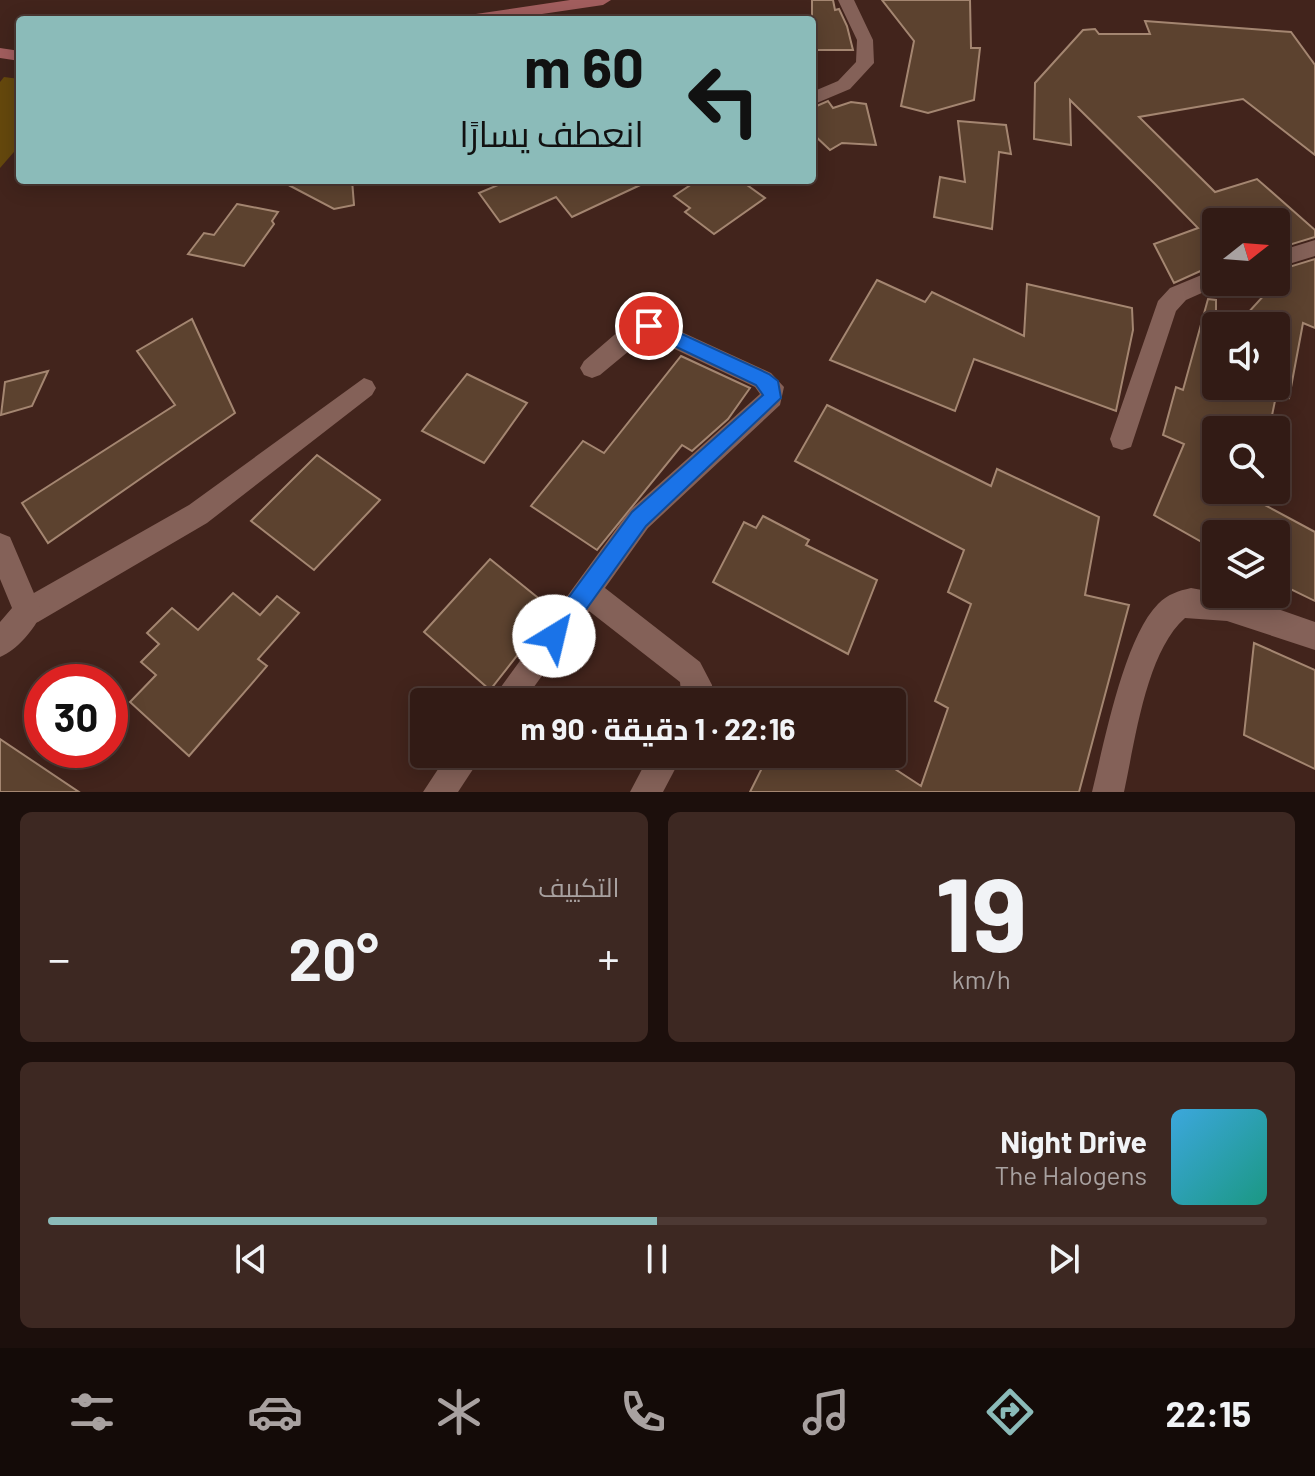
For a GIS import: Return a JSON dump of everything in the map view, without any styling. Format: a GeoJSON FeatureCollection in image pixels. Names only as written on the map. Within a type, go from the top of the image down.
{"type":"FeatureCollection","features":[{"type":"Feature","properties":{"kind":"main road"},"geometry":{"type":"LineString","coordinates":[[496,16],[603,0]]}},
{"type":"Feature","properties":{"kind":"street"},"geometry":{"type":"LineString","coordinates":[[816,97],[844,85],[865,63],[865,40],[846,0]]}},
{"type":"Feature","properties":{"kind":"street"},"geometry":{"type":"LineString","coordinates":[[1290,256],[1315,248]]}},
{"type":"Feature","properties":{"kind":"street"},"geometry":{"type":"LineString","coordinates":[[1122,439],[1166,307],[1178,294],[1202,283]]}},
{"type":"Feature","properties":{"kind":"street"},"geometry":{"type":"LineString","coordinates":[[515,688],[639,519],[772,398],[772,387],[763,380],[649,326],[636,329],[592,368]]}},
{"type":"Feature","properties":{"kind":"street"},"geometry":{"type":"LineString","coordinates":[[0,643],[28,612],[198,514],[364,388]]}},
{"type":"Feature","properties":{"kind":"street"},"geometry":{"type":"LineString","coordinates":[[0,546],[28,612]]}},
{"type":"Feature","properties":{"kind":"street"},"geometry":{"type":"LineString","coordinates":[[586,591],[690,672],[697,688]]}},
{"type":"Feature","properties":{"kind":"street"},"geometry":{"type":"LineString","coordinates":[[1108,792],[1147,647],[1161,619],[1179,604],[1210,603],[1315,636]]}},
{"type":"Feature","properties":{"kind":"street"},"geometry":{"type":"LineString","coordinates":[[439,792],[457,768]]}},
{"type":"Feature","properties":{"kind":"street"},"geometry":{"type":"LineString","coordinates":[[646,792],[659,768]]}},
{"type":"Feature","properties":{"kind":"shaded area"},"geometry":{"type":"Polygon","coordinates":[[[4,77],[16,78],[16,150],[0,168],[0,82],[4,77]]]}},
{"type":"Feature","properties":{"kind":"building"},"geometry":{"type":"Polygon","coordinates":[[[812,0],[833,0],[835,10],[839,9],[847,26],[853,50],[816,50],[816,16],[812,16],[812,0]]]}},
{"type":"Feature","properties":{"kind":"building"},"geometry":{"type":"Polygon","coordinates":[[[882,0],[970,0],[971,48],[980,48],[974,100],[928,113],[901,106],[914,41],[882,0]]]}},
{"type":"Feature","properties":{"kind":"building"},"geometry":{"type":"Polygon","coordinates":[[[1145,21],[1291,32],[1315,65],[1315,155],[1243,99],[1139,117],[1215,192],[1257,179],[1290,208],[1202,208],[1202,270],[1174,283],[1154,244],[1198,228],[1070,100],[1071,145],[1034,139],[1035,83],[1083,30],[1095,29],[1099,34],[1150,34],[1145,21]]]}},
{"type":"Feature","properties":{"kind":"building"},"geometry":{"type":"Polygon","coordinates":[[[828,101],[833,108],[851,102],[866,104],[876,145],[842,143],[830,150],[816,137],[816,106],[828,101]]]}},
{"type":"Feature","properties":{"kind":"building"},"geometry":{"type":"Polygon","coordinates":[[[958,121],[1006,125],[1011,154],[999,152],[992,229],[934,217],[940,177],[965,182],[958,121]]]}},
{"type":"Feature","properties":{"kind":"building"},"geometry":{"type":"Polygon","coordinates":[[[287,184],[352,184],[354,205],[334,209],[287,184]]]}},
{"type":"Feature","properties":{"kind":"building"},"geometry":{"type":"Polygon","coordinates":[[[500,184],[642,184],[572,217],[556,197],[500,222],[479,193],[500,184]]]}},
{"type":"Feature","properties":{"kind":"building"},"geometry":{"type":"Polygon","coordinates":[[[692,184],[746,184],[765,198],[714,234],[685,212],[690,208],[674,196],[692,184]]]}},
{"type":"Feature","properties":{"kind":"building"},"geometry":{"type":"Polygon","coordinates":[[[237,204],[278,212],[272,221],[274,224],[244,266],[188,254],[204,233],[214,235],[237,204]]]}},
{"type":"Feature","properties":{"kind":"building"},"geometry":{"type":"Polygon","coordinates":[[[1290,208],[1315,230],[1315,237],[1290,245],[1290,208]]]}},
{"type":"Feature","properties":{"kind":"building"},"geometry":{"type":"Polygon","coordinates":[[[1315,259],[1315,328],[1303,323],[1290,393],[1290,312],[1249,312],[1263,296],[1290,296],[1290,267],[1315,259]]]}},
{"type":"Feature","properties":{"kind":"building"},"geometry":{"type":"Polygon","coordinates":[[[877,280],[925,302],[932,292],[1024,336],[1027,284],[1132,308],[1133,330],[1116,411],[974,359],[955,411],[830,360],[877,280]]]}},
{"type":"Feature","properties":{"kind":"building"},"geometry":{"type":"Polygon","coordinates":[[[1208,299],[1216,300],[1216,312],[1204,312],[1208,299]]]}},
{"type":"Feature","properties":{"kind":"building"},"geometry":{"type":"Polygon","coordinates":[[[192,319],[235,413],[48,543],[22,503],[175,405],[137,351],[192,319]]]}},
{"type":"Feature","properties":{"kind":"building"},"geometry":{"type":"Polygon","coordinates":[[[1202,321],[1202,400],[1275,400],[1272,416],[1202,416],[1202,504],[1263,504],[1315,532],[1315,601],[1290,589],[1290,520],[1202,520],[1202,542],[1154,515],[1184,444],[1163,435],[1176,387],[1183,390],[1202,321]]]}},
{"type":"Feature","properties":{"kind":"building"},"geometry":{"type":"Polygon","coordinates":[[[681,356],[750,388],[728,419],[692,451],[682,445],[597,550],[531,506],[583,441],[604,453],[681,356]]]}},
{"type":"Feature","properties":{"kind":"building"},"geometry":{"type":"Polygon","coordinates":[[[48,371],[32,406],[1,415],[5,382],[48,371]]]}},
{"type":"Feature","properties":{"kind":"building"},"geometry":{"type":"Polygon","coordinates":[[[467,374],[527,403],[484,463],[422,431],[467,374]]]}},
{"type":"Feature","properties":{"kind":"building"},"geometry":{"type":"Polygon","coordinates":[[[827,405],[991,486],[997,469],[1099,517],[1085,595],[1129,605],[1079,792],[750,792],[762,768],[893,768],[921,786],[948,708],[935,701],[971,604],[948,592],[964,550],[795,461],[827,405]]]}},
{"type":"Feature","properties":{"kind":"building"},"geometry":{"type":"Polygon","coordinates":[[[317,455],[380,500],[314,570],[251,521],[317,455]]]}},
{"type":"Feature","properties":{"kind":"building"},"geometry":{"type":"Polygon","coordinates":[[[763,516],[809,540],[806,545],[877,580],[848,654],[713,582],[744,522],[756,528],[763,516]]]}},
{"type":"Feature","properties":{"kind":"building"},"geometry":{"type":"Polygon","coordinates":[[[490,559],[553,610],[492,688],[488,688],[424,632],[490,559]]]}},
{"type":"Feature","properties":{"kind":"building"},"geometry":{"type":"Polygon","coordinates":[[[233,593],[260,615],[277,596],[299,613],[258,659],[267,666],[189,756],[130,702],[156,675],[141,662],[159,644],[147,633],[172,608],[198,630],[233,593]]]}},
{"type":"Feature","properties":{"kind":"building"},"geometry":{"type":"Polygon","coordinates":[[[1254,643],[1315,670],[1315,769],[1244,735],[1254,643]]]}},
{"type":"Feature","properties":{"kind":"building"},"geometry":{"type":"Polygon","coordinates":[[[0,739],[24,755],[24,768],[43,768],[79,792],[0,792],[0,739]]]}},
{"type":"Feature","properties":{"kind":"route"},"geometry":{"type":"LineString","coordinates":[[554,636],[639,519],[772,398],[772,387],[763,380],[649,326]]}}]}
